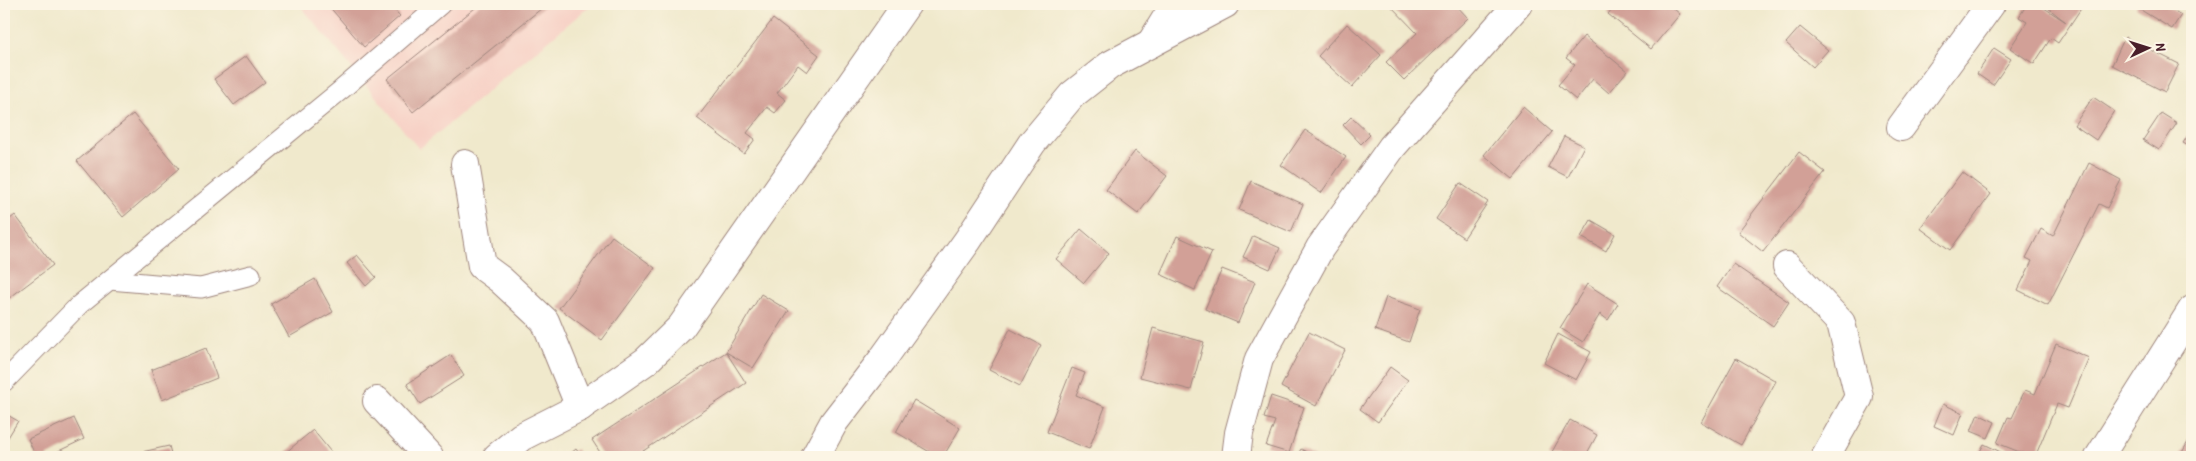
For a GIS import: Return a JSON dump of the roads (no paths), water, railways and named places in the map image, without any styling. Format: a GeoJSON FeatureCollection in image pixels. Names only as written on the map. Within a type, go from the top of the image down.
{"type":"FeatureCollection","features":[{"type":"Feature","properties":{"kind":"street"},"geometry":{"type":"LineString","coordinates":[[497,457],[521,437],[580,407],[646,361],[681,327],[907,4]]}},
{"type":"Feature","properties":{"kind":"street"},"geometry":{"type":"LineString","coordinates":[[1150,44],[1175,4]]}},
{"type":"Feature","properties":{"kind":"street"},"geometry":{"type":"LineString","coordinates":[[815,457],[834,422],[882,360],[968,240],[1032,143],[1072,95],[1110,65],[1225,4]]}},
{"type":"Feature","properties":{"kind":"street"},"geometry":{"type":"LineString","coordinates":[[1236,457],[1239,433],[1259,359],[1320,248],[1392,147],[1518,4]]}},
{"type":"Feature","properties":{"kind":"street"},"geometry":{"type":"LineString","coordinates":[[1901,127],[1991,4]]}},
{"type":"Feature","properties":{"kind":"street"},"geometry":{"type":"LineString","coordinates":[[465,164],[482,266],[501,280],[545,321],[580,407]]}},
{"type":"Feature","properties":{"kind":"street"},"geometry":{"type":"LineString","coordinates":[[1787,266],[1841,323],[1859,397],[1833,454]]}},
{"type":"Feature","properties":{"kind":"street"},"geometry":{"type":"LineString","coordinates":[[2099,457],[2192,310]]}},
{"type":"Feature","properties":{"kind":"street"},"geometry":{"type":"LineString","coordinates":[[377,402],[429,457]]}},
{"type":"Feature","properties":{"kind":"lane"},"geometry":{"type":"LineString","coordinates":[[4,382],[79,305],[341,90],[441,4]]}},
{"type":"Feature","properties":{"kind":"lane"},"geometry":{"type":"LineString","coordinates":[[110,280],[201,288],[251,274]]}}]}
